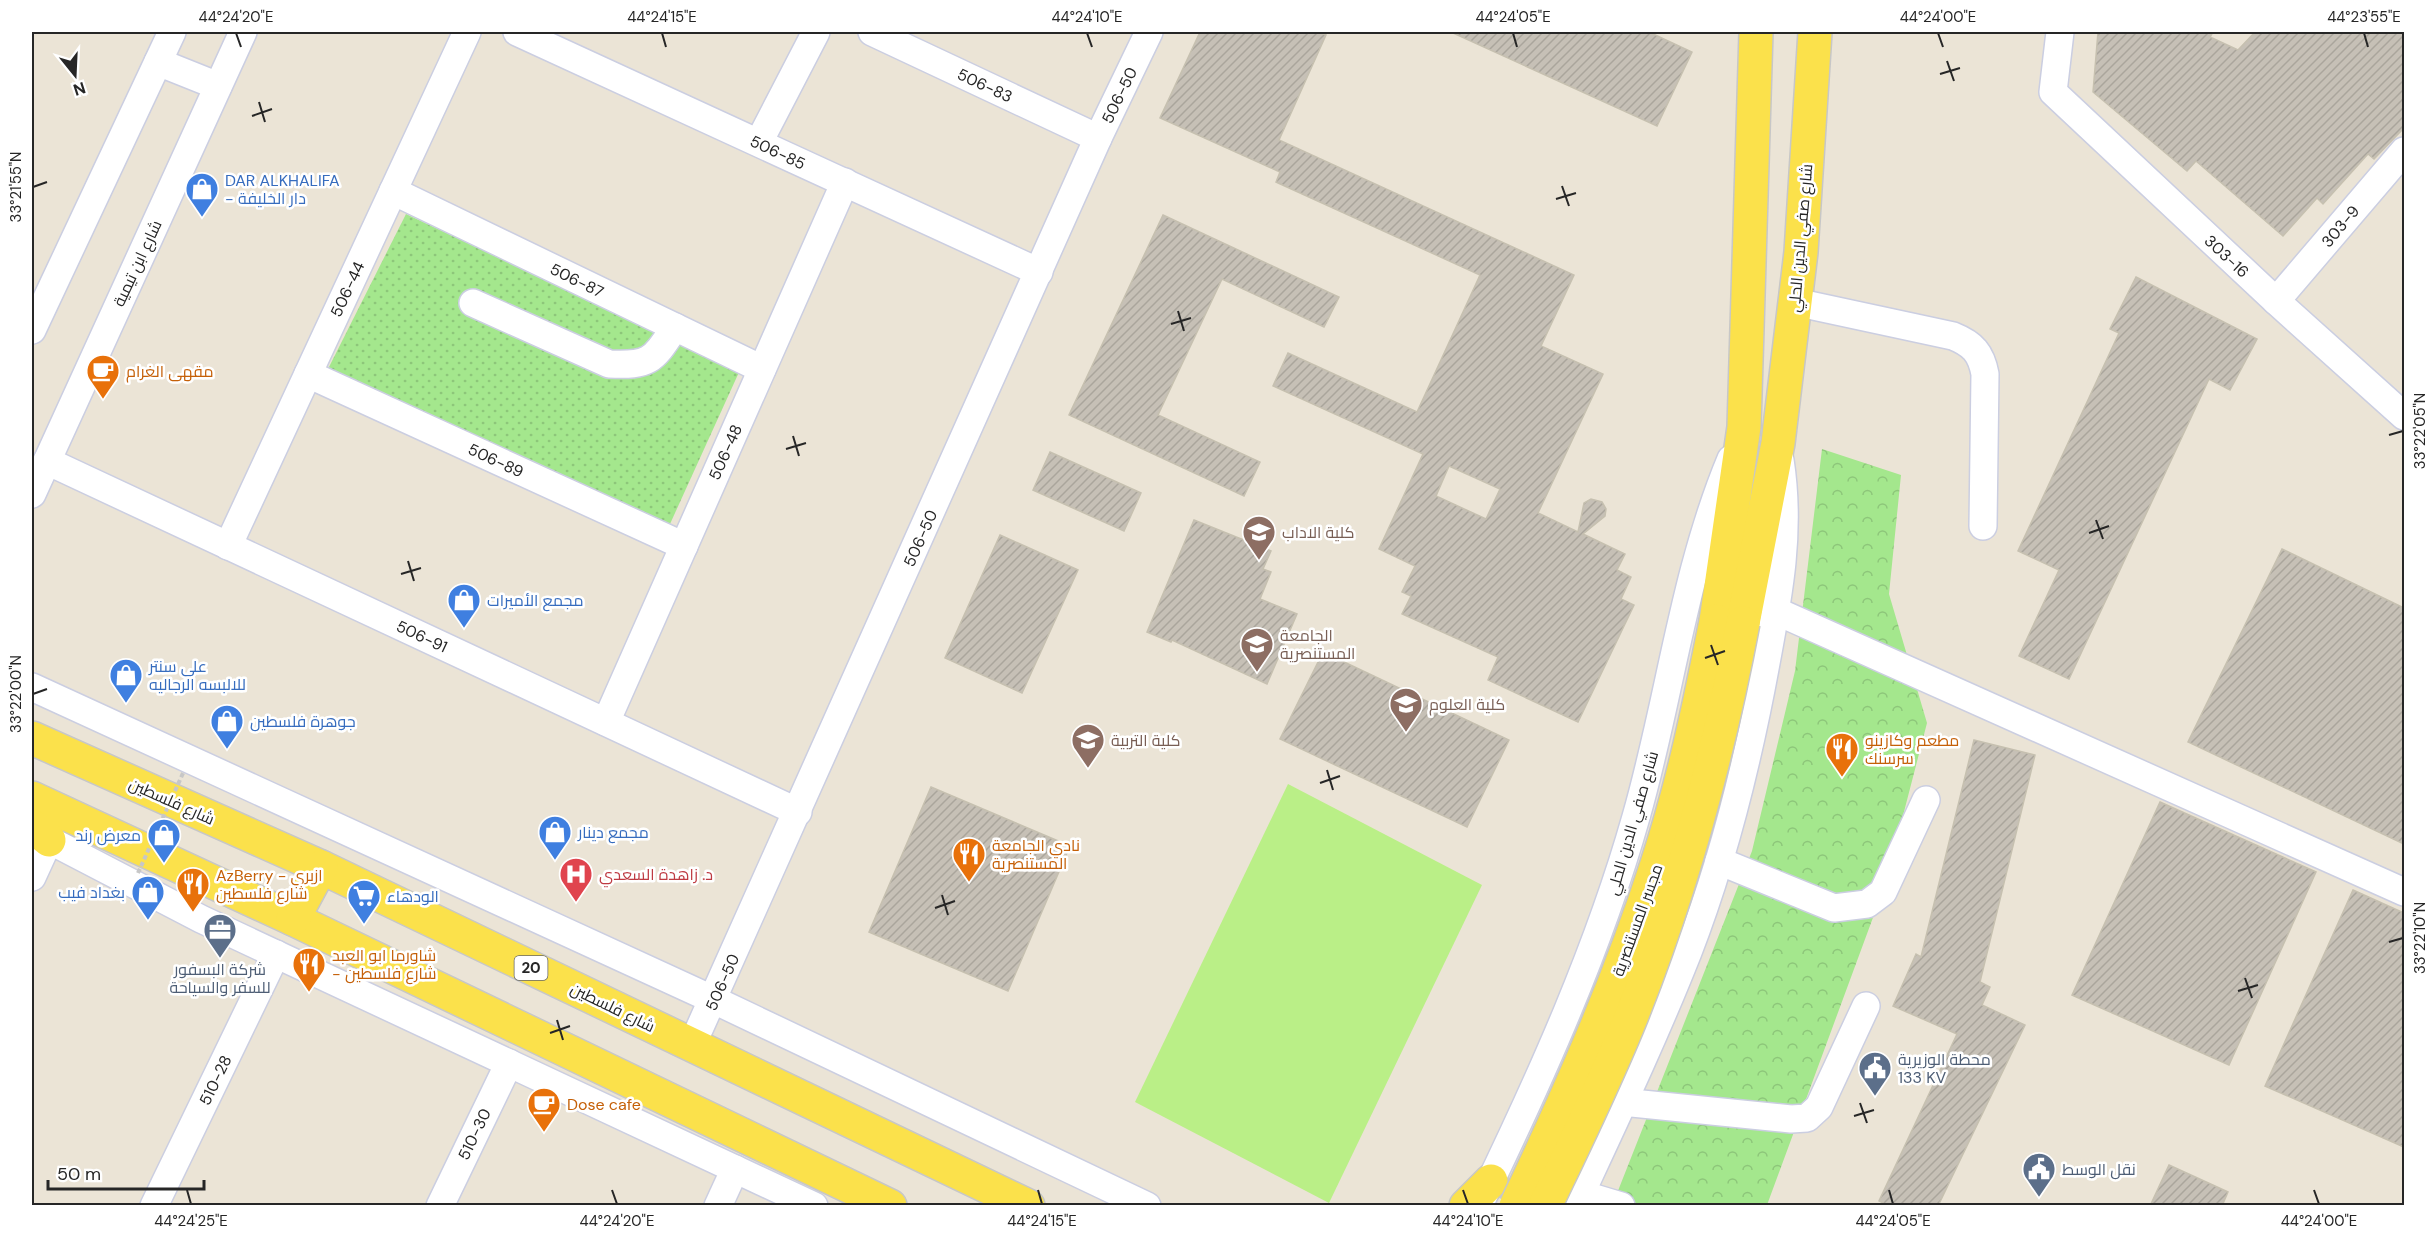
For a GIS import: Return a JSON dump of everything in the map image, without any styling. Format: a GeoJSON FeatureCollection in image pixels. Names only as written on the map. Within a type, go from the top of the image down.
{"type":"FeatureCollection","features":[{"type":"Feature","properties":{"kind":"main road","name":"شارع صفي الدين الحلي"},"geometry":{"type":"LineString","coordinates":[[1729,622],[1744,427],[1756,32]]}},
{"type":"Feature","properties":{"kind":"main road","name":"شارع صفي الدين الحلي"},"geometry":{"type":"LineString","coordinates":[[1729,622],[1778,443],[1801,252],[1815,32]]}},
{"type":"Feature","properties":{"kind":"main road","name":"مجسر المستنصرية"},"geometry":{"type":"LineString","coordinates":[[1516,1206],[1586,1053],[1644,902],[1672,816],[1729,622]]}},
{"type":"Feature","properties":{"kind":"main road","name":"مجسر المستنصرية"},"geometry":{"type":"LineString","coordinates":[[1545,1206],[1631,1018],[1666,921],[1717,744],[1729,622]]}},
{"type":"Feature","properties":{"kind":"main road","name":"شارع فلسطين"},"geometry":{"type":"LineString","coordinates":[[32,738],[321,867],[1028,1206]]}},
{"type":"Feature","properties":{"kind":"main road"},"geometry":{"type":"LineString","coordinates":[[32,798],[293,919],[890,1206]]}},
{"type":"Feature","properties":{"kind":"main road"},"geometry":{"type":"LineString","coordinates":[[293,919],[321,867]]}},
{"type":"Feature","properties":{"kind":"main road"},"geometry":{"type":"LineString","coordinates":[[1466,1206],[1485,1193]]}},
{"type":"Feature","properties":{"kind":"street"},"geometry":{"type":"LineString","coordinates":[[32,330],[172,32]]}},
{"type":"Feature","properties":{"kind":"street","name":"شارع ابن تيمية"},"geometry":{"type":"LineString","coordinates":[[32,494],[243,32]]}},
{"type":"Feature","properties":{"kind":"street","name":"506-44"},"geometry":{"type":"LineString","coordinates":[[228,546],[467,32]]}},
{"type":"Feature","properties":{"kind":"street","name":"506-85"},"geometry":{"type":"LineString","coordinates":[[517,32],[567,42],[759,142],[1040,272]]}},
{"type":"Feature","properties":{"kind":"street"},"geometry":{"type":"LineString","coordinates":[[759,142],[816,32]]}},
{"type":"Feature","properties":{"kind":"street","name":"506-83"},"geometry":{"type":"LineString","coordinates":[[872,32],[910,40],[1098,138]]}},
{"type":"Feature","properties":{"kind":"street","name":"506-50"},"geometry":{"type":"LineString","coordinates":[[692,1045],[1040,272],[1098,138],[1149,32]]}},
{"type":"Feature","properties":{"kind":"street","name":"303-16"},"geometry":{"type":"LineString","coordinates":[[2060,32],[2053,92],[2276,301],[2404,416]]}},
{"type":"Feature","properties":{"kind":"street"},"geometry":{"type":"LineString","coordinates":[[158,62],[219,86]]}},
{"type":"Feature","properties":{"kind":"street","name":"303-9"},"geometry":{"type":"LineString","coordinates":[[2276,301],[2404,151]]}},
{"type":"Feature","properties":{"kind":"street","name":"506-48"},"geometry":{"type":"LineString","coordinates":[[606,722],[845,182]]}},
{"type":"Feature","properties":{"kind":"street","name":"506-87"},"geometry":{"type":"LineString","coordinates":[[393,191],[762,369]]}},
{"type":"Feature","properties":{"kind":"street"},"geometry":{"type":"LineString","coordinates":[[1795,302],[1953,336],[1972,345],[1978,351],[1985,374],[1983,525]]}},
{"type":"Feature","properties":{"kind":"street"},"geometry":{"type":"LineString","coordinates":[[473,303],[609,364],[630,365],[654,358],[675,327]]}},
{"type":"Feature","properties":{"kind":"street","name":"506-89"},"geometry":{"type":"LineString","coordinates":[[308,374],[684,546]]}},
{"type":"Feature","properties":{"kind":"street","name":"شارع صفي الدين الحلي"},"geometry":{"type":"LineString","coordinates":[[1485,1193],[1593,967],[1654,751],[1698,555],[1715,501],[1744,427]]}},
{"type":"Feature","properties":{"kind":"street","name":"شارع صفي الدين الحلي"},"geometry":{"type":"LineString","coordinates":[[1578,1200],[1673,988],[1719,861],[1761,693],[1785,553],[1778,443]]}},
{"type":"Feature","properties":{"kind":"street","name":"506-91"},"geometry":{"type":"LineString","coordinates":[[46,462],[798,812]]}},
{"type":"Feature","properties":{"kind":"street"},"geometry":{"type":"LineString","coordinates":[[1776,611],[2404,892]]}},
{"type":"Feature","properties":{"kind":"street"},"geometry":{"type":"LineString","coordinates":[[32,687],[714,1000],[1148,1206]]}},
{"type":"Feature","properties":{"kind":"street"},"geometry":{"type":"LineString","coordinates":[[1719,861],[1834,908],[1867,904],[1883,892],[1926,800]]}},
{"type":"Feature","properties":{"kind":"street"},"geometry":{"type":"LineString","coordinates":[[32,878],[40,833],[201,919],[814,1206]]}},
{"type":"Feature","properties":{"kind":"street","name":"510-28"},"geometry":{"type":"LineString","coordinates":[[154,1206],[276,954]]}},
{"type":"Feature","properties":{"kind":"street"},"geometry":{"type":"LineString","coordinates":[[1649,1001],[1673,988]]}},
{"type":"Feature","properties":{"kind":"street"},"geometry":{"type":"LineString","coordinates":[[1622,1102],[1791,1119],[1807,1118],[1819,1107],[1866,1006]]}},
{"type":"Feature","properties":{"kind":"street","name":"510-30"},"geometry":{"type":"LineString","coordinates":[[440,1206],[509,1063]]}},
{"type":"Feature","properties":{"kind":"street"},"geometry":{"type":"LineString","coordinates":[[718,1206],[735,1169]]}},
{"type":"Feature","properties":{"kind":"street"},"geometry":{"type":"LineString","coordinates":[[1578,1200],[1621,1206]]}},
{"type":"Feature","properties":{"kind":"path"},"geometry":{"type":"LineString","coordinates":[[138,873],[184,771]]}},
{"type":"Feature","properties":{"kind":"green space"},"geometry":{"type":"Polygon","coordinates":[[[406,214],[740,370],[670,524],[328,369],[406,214]]]}},
{"type":"Feature","properties":{"kind":"green space"},"geometry":{"type":"Polygon","coordinates":[[[1822,449],[1901,475],[1889,594],[1927,723],[1885,885],[1767,1205],[1612,1206],[1752,851],[1795,671],[1822,449]]]}},
{"type":"Feature","properties":{"kind":"green space"},"geometry":{"type":"Polygon","coordinates":[[[1288,784],[1482,885],[1329,1203],[1135,1102],[1288,784]]]}},
{"type":"Feature","properties":{"kind":"building"},"geometry":{"type":"Polygon","coordinates":[[[1200,32],[1318,32],[1326,35],[1279,140],[1574,275],[1541,346],[1603,374],[1538,513],[1578,532],[1584,503],[1591,499],[1602,502],[1606,509],[1605,516],[1583,534],[1625,554],[1617,570],[1631,577],[1621,599],[1634,605],[1578,722],[1488,680],[1498,657],[1402,614],[1411,596],[1402,592],[1415,566],[1379,549],[1423,454],[1273,386],[1288,353],[1417,412],[1480,275],[1276,182],[1280,172],[1160,118],[1200,32]],[[1449,466],[1436,496],[1486,519],[1500,489],[1449,466]]]}},
{"type":"Feature","properties":{"kind":"building"},"geometry":{"type":"Polygon","coordinates":[[[1451,32],[1649,32],[1692,52],[1657,126],[1451,32]]]}},
{"type":"Feature","properties":{"kind":"building"},"geometry":{"type":"Polygon","coordinates":[[[2098,32],[2213,32],[2210,37],[2238,50],[2255,32],[2404,32],[2404,128],[2374,159],[2368,154],[2323,204],[2317,198],[2283,236],[2196,161],[2187,171],[2093,92],[2098,32]]]}},
{"type":"Feature","properties":{"kind":"building"},"geometry":{"type":"Polygon","coordinates":[[[1163,215],[1339,297],[1324,327],[1222,279],[1158,415],[1260,462],[1244,496],[1069,415],[1163,215]]]}},
{"type":"Feature","properties":{"kind":"building"},"geometry":{"type":"Polygon","coordinates":[[[2136,277],[2257,339],[2230,390],[2209,379],[2069,679],[2019,656],[2059,570],[2018,551],[2119,333],[2110,329],[2136,277]]]}},
{"type":"Feature","properties":{"kind":"building"},"geometry":{"type":"Polygon","coordinates":[[[1050,452],[1141,493],[1124,531],[1033,490],[1050,452]]]}},
{"type":"Feature","properties":{"kind":"building"},"geometry":{"type":"Polygon","coordinates":[[[1194,520],[1271,551],[1263,569],[1271,572],[1260,599],[1297,614],[1267,684],[1172,640],[1171,642],[1147,632],[1194,520]]]}},
{"type":"Feature","properties":{"kind":"building"},"geometry":{"type":"Polygon","coordinates":[[[1000,535],[1078,570],[1022,693],[945,658],[1000,535]]]}},
{"type":"Feature","properties":{"kind":"building"},"geometry":{"type":"Polygon","coordinates":[[[2282,549],[2404,608],[2404,844],[2188,742],[2282,549]]]}},
{"type":"Feature","properties":{"kind":"building"},"geometry":{"type":"Polygon","coordinates":[[[1323,652],[1509,740],[1467,827],[1280,739],[1323,652]]]}},
{"type":"Feature","properties":{"kind":"building"},"geometry":{"type":"Polygon","coordinates":[[[1974,740],[2035,755],[1980,982],[1990,987],[1982,1005],[2025,1025],[1938,1206],[1889,1206],[1879,1201],[1957,1034],[1893,1006],[1916,954],[1921,957],[1974,740]]]}},
{"type":"Feature","properties":{"kind":"building"},"geometry":{"type":"Polygon","coordinates":[[[931,787],[1070,846],[1008,991],[869,932],[931,787]]]}},
{"type":"Feature","properties":{"kind":"building"},"geometry":{"type":"Polygon","coordinates":[[[2160,802],[2316,872],[2229,1065],[2072,995],[2160,802]]]}},
{"type":"Feature","properties":{"kind":"building"},"geometry":{"type":"Polygon","coordinates":[[[2353,890],[2404,913],[2404,1147],[2265,1086],[2353,890]]]}},
{"type":"Feature","properties":{"kind":"building"},"geometry":{"type":"Polygon","coordinates":[[[2169,1165],[2228,1192],[2222,1206],[2150,1206],[2169,1165]]]}},
{"type":"Feature","properties":{"kind":"place","name":"DAR ALKHALIFA - دار الخليفة"},"geometry":{"type":"Point","coordinates":[202,218]}},
{"type":"Feature","properties":{"kind":"place","name":"مقهى الغرام"},"geometry":{"type":"Point","coordinates":[103,400]}},
{"type":"Feature","properties":{"kind":"place","name":"كلية الاداب"},"geometry":{"type":"Point","coordinates":[1259,561]}},
{"type":"Feature","properties":{"kind":"place","name":"مجمع الأميرات"},"geometry":{"type":"Point","coordinates":[464,629]}},
{"type":"Feature","properties":{"kind":"place","name":"الجامعة المستنصرية"},"geometry":{"type":"Point","coordinates":[1257,673]}},
{"type":"Feature","properties":{"kind":"place","name":"علي سنتر للالبسه الرجاليه"},"geometry":{"type":"Point","coordinates":[126,704]}},
{"type":"Feature","properties":{"kind":"place","name":"كلية العلوم"},"geometry":{"type":"Point","coordinates":[1406,733]}},
{"type":"Feature","properties":{"kind":"place","name":"جوهرة فلسطين"},"geometry":{"type":"Point","coordinates":[227,750]}},
{"type":"Feature","properties":{"kind":"place","name":"كلية التربية"},"geometry":{"type":"Point","coordinates":[1088,769]}},
{"type":"Feature","properties":{"kind":"place","name":"مطعم وكازينو سرسنك"},"geometry":{"type":"Point","coordinates":[1842,778]}},
{"type":"Feature","properties":{"kind":"place","name":"مجمع دينار"},"geometry":{"type":"Point","coordinates":[555,861]}},
{"type":"Feature","properties":{"kind":"place","name":"معرض رند"},"geometry":{"type":"Point","coordinates":[164,864]}},
{"type":"Feature","properties":{"kind":"place","name":"نادي الجامعة المستنصرية"},"geometry":{"type":"Point","coordinates":[969,883]}},
{"type":"Feature","properties":{"kind":"place","name":"د. زاهدة السعدي"},"geometry":{"type":"Point","coordinates":[576,903]}},
{"type":"Feature","properties":{"kind":"place","name":"AzBerry - ازبري شارع فلسطين"},"geometry":{"type":"Point","coordinates":[193,913]}},
{"type":"Feature","properties":{"kind":"place","name":"بغداد فيب"},"geometry":{"type":"Point","coordinates":[148,921]}},
{"type":"Feature","properties":{"kind":"place","name":"الودهاء"},"geometry":{"type":"Point","coordinates":[364,925]}},
{"type":"Feature","properties":{"kind":"place","name":"شركة البسفور للسفر والسياحة"},"geometry":{"type":"Point","coordinates":[220,959]}},
{"type":"Feature","properties":{"kind":"place","name":"شاورما ابو العبد - شارع فلسطين"},"geometry":{"type":"Point","coordinates":[309,993]}},
{"type":"Feature","properties":{"kind":"place","name":"محطة الوزيرية 133 KV"},"geometry":{"type":"Point","coordinates":[1875,1097]}},
{"type":"Feature","properties":{"kind":"place","name":"Dose cafe"},"geometry":{"type":"Point","coordinates":[544,1133]}},
{"type":"Feature","properties":{"kind":"place","name":"نقل الوسط"},"geometry":{"type":"Point","coordinates":[2039,1198]}}]}
